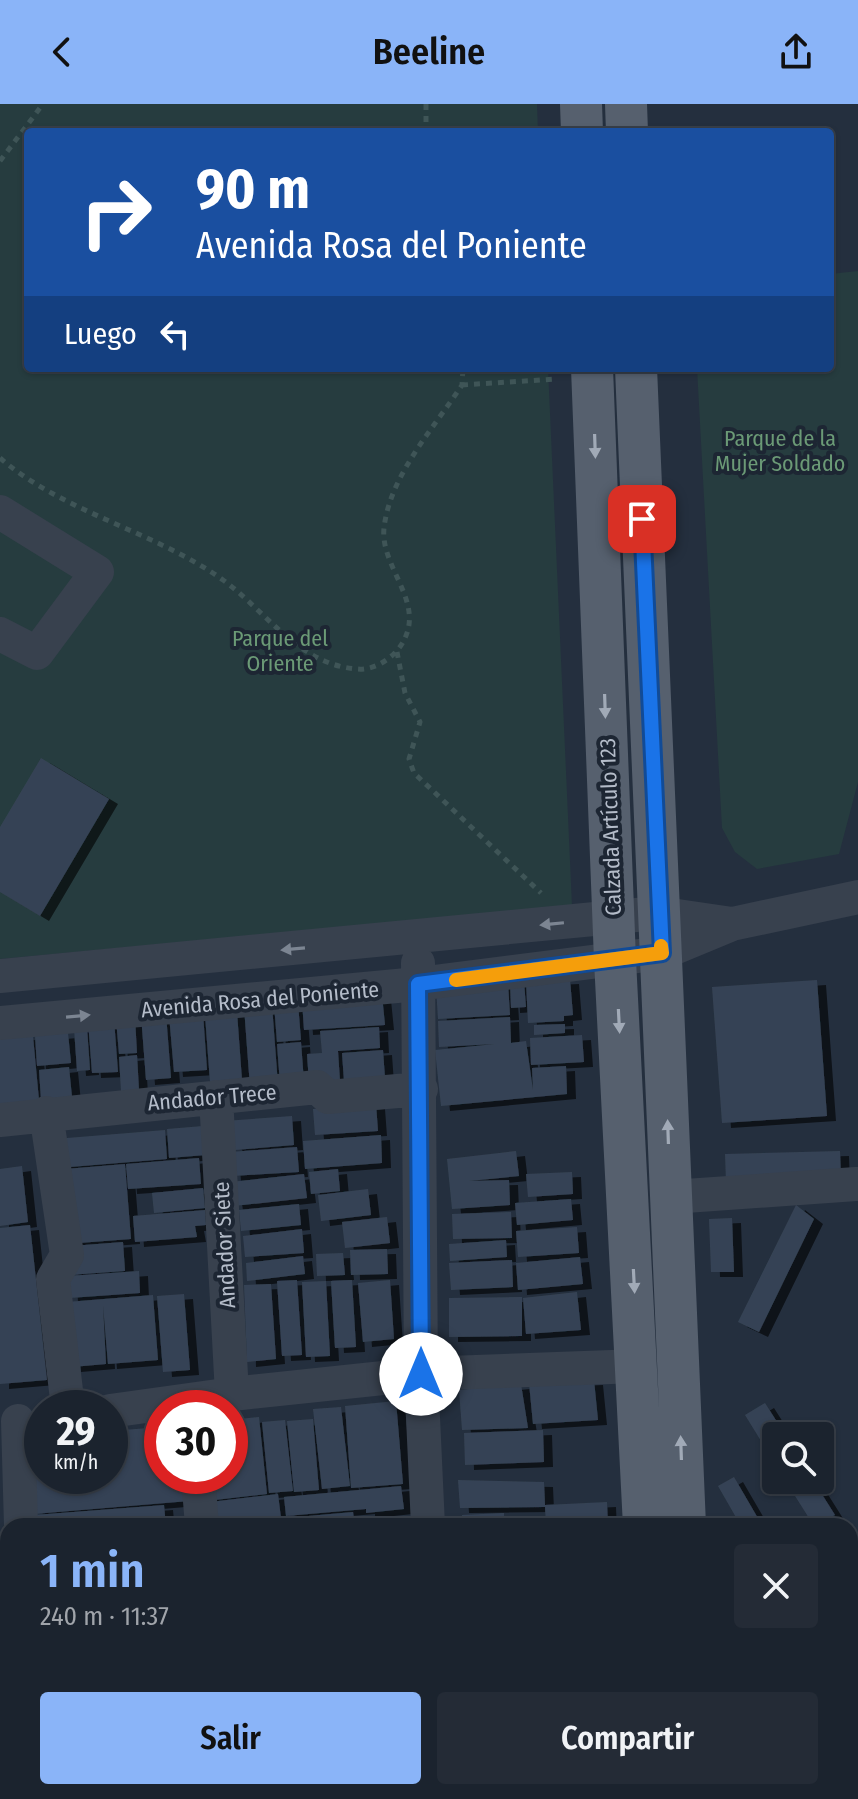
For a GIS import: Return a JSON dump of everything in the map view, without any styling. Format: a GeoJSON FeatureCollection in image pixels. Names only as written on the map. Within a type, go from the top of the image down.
{"type":"FeatureCollection","features":[{"type":"Feature","properties":{"kind":"main road"},"geometry":{"type":"LineString","coordinates":[[581,104],[582,128]]}},
{"type":"Feature","properties":{"kind":"main road"},"geometry":{"type":"LineString","coordinates":[[626,104],[627,128]]}},
{"type":"Feature","properties":{"kind":"main road","name":"Calzada Artículo 123"},"geometry":{"type":"LineString","coordinates":[[636,372],[685,1518]]}},
{"type":"Feature","properties":{"kind":"main road","name":"Calzada Artículo 123"},"geometry":{"type":"LineString","coordinates":[[592,373],[615,960],[639,1366],[644,1518]]}},
{"type":"Feature","properties":{"kind":"street"},"geometry":{"type":"LineString","coordinates":[[0,512],[97,572],[37,653],[0,634]]}},
{"type":"Feature","properties":{"kind":"street"},"geometry":{"type":"LineString","coordinates":[[659,933],[732,924],[855,897]]}},
{"type":"Feature","properties":{"kind":"street","name":"Avenida Rosa del Poniente"},"geometry":{"type":"LineString","coordinates":[[0,976],[614,917],[659,933]]}},
{"type":"Feature","properties":{"kind":"street","name":"Avenida Rosa del Poniente"},"geometry":{"type":"LineString","coordinates":[[0,1023],[418,984],[615,960],[659,933]]}},
{"type":"Feature","properties":{"kind":"street"},"geometry":{"type":"LineString","coordinates":[[417,937],[421,1089],[421,1374],[428,1518]]}},
{"type":"Feature","properties":{"kind":"street","name":"Andador Trece"},"geometry":{"type":"LineString","coordinates":[[0,1120],[317,1087],[328,1097],[421,1089]]}},
{"type":"Feature","properties":{"kind":"street","name":"Andador Siete"},"geometry":{"type":"LineString","coordinates":[[216,1097],[232,1390]]}},
{"type":"Feature","properties":{"kind":"street"},"geometry":{"type":"LineString","coordinates":[[46,1113],[67,1255],[53,1279],[66,1390]]}},
{"type":"Feature","properties":{"kind":"street"},"geometry":{"type":"LineString","coordinates":[[671,1197],[856,1184]]}},
{"type":"Feature","properties":{"kind":"street"},"geometry":{"type":"LineString","coordinates":[[248,1392],[421,1374],[639,1366]]}},
{"type":"Feature","properties":{"kind":"street"},"geometry":{"type":"LineString","coordinates":[[20,1420],[21,1518]]}},
{"type":"Feature","properties":{"kind":"street"},"geometry":{"type":"LineString","coordinates":[[199,1494],[201,1518]]}},
{"type":"Feature","properties":{"kind":"path"},"geometry":{"type":"LineString","coordinates":[[25,128],[43,104]]}},
{"type":"Feature","properties":{"kind":"path"},"geometry":{"type":"LineString","coordinates":[[426,104],[426,128]]}},
{"type":"Feature","properties":{"kind":"path"},"geometry":{"type":"LineString","coordinates":[[0,161],[24,129]]}},
{"type":"Feature","properties":{"kind":"path"},"geometry":{"type":"LineString","coordinates":[[0,458],[25,480],[115,521],[222,580],[299,648],[359,670],[379,664],[397,652],[406,637],[409,619],[407,599],[388,554],[384,529],[396,485],[462,385],[463,372]]}},
{"type":"Feature","properties":{"kind":"path"},"geometry":{"type":"LineString","coordinates":[[462,385],[592,373]]}},
{"type":"Feature","properties":{"kind":"path"},"geometry":{"type":"LineString","coordinates":[[397,652],[405,693],[420,722],[409,759],[414,773],[571,922]]}},
{"type":"Feature","properties":{"kind":"green space","name":"Parque del Oriente"},"geometry":{"type":"Polygon","coordinates":[[[0,104],[537,104],[538,128],[24,128],[24,372],[548,372],[572,906],[0,959],[0,104]]]}},
{"type":"Feature","properties":{"kind":"green space","name":"Parque de la Mujer Soldado"},"geometry":{"type":"Polygon","coordinates":[[[858,271],[858,782],[839,854],[757,869],[735,852],[722,828],[697,372],[834,372],[834,274],[858,271]]]}},
{"type":"Feature","properties":{"kind":"building"},"geometry":{"type":"Polygon","coordinates":[[[41,758],[109,799],[40,916],[0,892],[0,827],[41,758]]]}},
{"type":"Feature","properties":{"kind":"building"},"geometry":{"type":"Polygon","coordinates":[[[570,979],[573,1015],[564,1016],[564,1021],[528,1023],[526,981],[570,979]]]}},
{"type":"Feature","properties":{"kind":"building"},"geometry":{"type":"Polygon","coordinates":[[[817,980],[827,1116],[722,1123],[712,987],[817,980]]]}},
{"type":"Feature","properties":{"kind":"building"},"geometry":{"type":"Polygon","coordinates":[[[524,981],[526,1007],[511,1008],[510,982],[524,981]]]}},
{"type":"Feature","properties":{"kind":"building"},"geometry":{"type":"Polygon","coordinates":[[[508,983],[510,1015],[438,1019],[436,987],[508,983]]]}},
{"type":"Feature","properties":{"kind":"building"},"geometry":{"type":"Polygon","coordinates":[[[382,995],[385,1025],[304,1030],[302,1001],[382,995]]]}},
{"type":"Feature","properties":{"kind":"building"},"geometry":{"type":"Polygon","coordinates":[[[298,1003],[301,1040],[277,1042],[274,1004],[298,1003]]]}},
{"type":"Feature","properties":{"kind":"building"},"geometry":{"type":"Polygon","coordinates":[[[272,1005],[278,1085],[250,1087],[244,1007],[272,1005]]]}},
{"type":"Feature","properties":{"kind":"building"},"geometry":{"type":"Polygon","coordinates":[[[237,1012],[242,1080],[210,1082],[205,1015],[237,1012]]]}},
{"type":"Feature","properties":{"kind":"building"},"geometry":{"type":"Polygon","coordinates":[[[203,1013],[207,1070],[174,1072],[169,1015],[203,1013]]]}},
{"type":"Feature","properties":{"kind":"building"},"geometry":{"type":"Polygon","coordinates":[[[166,1014],[171,1078],[146,1080],[141,1015],[166,1014]]]}},
{"type":"Feature","properties":{"kind":"building"},"geometry":{"type":"Polygon","coordinates":[[[510,1017],[511,1043],[526,1041],[533,1090],[532,1068],[566,1066],[567,1094],[441,1106],[435,1050],[495,1044],[439,1047],[438,1021],[510,1017]]]}},
{"type":"Feature","properties":{"kind":"building"},"geometry":{"type":"Polygon","coordinates":[[[135,1018],[137,1053],[119,1054],[116,1019],[135,1018]]]}},
{"type":"Feature","properties":{"kind":"building"},"geometry":{"type":"Polygon","coordinates":[[[114,1019],[118,1072],[92,1073],[88,1021],[114,1019]]]}},
{"type":"Feature","properties":{"kind":"building"},"geometry":{"type":"Polygon","coordinates":[[[565,1024],[565,1033],[534,1035],[534,1025],[565,1024]]]}},
{"type":"Feature","properties":{"kind":"building"},"geometry":{"type":"Polygon","coordinates":[[[87,1027],[90,1070],[77,1071],[74,1028],[87,1027]]]}},
{"type":"Feature","properties":{"kind":"building"},"geometry":{"type":"Polygon","coordinates":[[[379,1027],[380,1048],[338,1051],[340,1081],[309,1083],[307,1054],[322,1053],[320,1031],[379,1027]]]}},
{"type":"Feature","properties":{"kind":"building"},"geometry":{"type":"Polygon","coordinates":[[[0,1032],[33,1036],[39,1100],[0,1107],[0,1032]]]}},
{"type":"Feature","properties":{"kind":"building"},"geometry":{"type":"Polygon","coordinates":[[[68,1033],[71,1063],[37,1066],[35,1036],[68,1033]]]}},
{"type":"Feature","properties":{"kind":"building"},"geometry":{"type":"Polygon","coordinates":[[[582,1035],[584,1062],[531,1065],[530,1038],[582,1035]]]}},
{"type":"Feature","properties":{"kind":"building"},"geometry":{"type":"Polygon","coordinates":[[[301,1042],[304,1082],[280,1084],[277,1044],[301,1042]]]}},
{"type":"Feature","properties":{"kind":"building"},"geometry":{"type":"Polygon","coordinates":[[[383,1050],[385,1078],[344,1081],[342,1053],[383,1050]]]}},
{"type":"Feature","properties":{"kind":"building"},"geometry":{"type":"Polygon","coordinates":[[[137,1055],[139,1090],[121,1091],[119,1057],[137,1055]]]}},
{"type":"Feature","properties":{"kind":"building"},"geometry":{"type":"Polygon","coordinates":[[[69,1067],[72,1097],[41,1100],[39,1070],[69,1067]]]}},
{"type":"Feature","properties":{"kind":"building"},"geometry":{"type":"Polygon","coordinates":[[[376,1104],[378,1131],[315,1135],[313,1109],[376,1104]]]}},
{"type":"Feature","properties":{"kind":"building"},"geometry":{"type":"Polygon","coordinates":[[[292,1116],[294,1145],[235,1150],[224,1121],[292,1116]]]}},
{"type":"Feature","properties":{"kind":"building"},"geometry":{"type":"Polygon","coordinates":[[[203,1126],[206,1155],[169,1158],[167,1129],[203,1126]]]}},
{"type":"Feature","properties":{"kind":"building"},"geometry":{"type":"Polygon","coordinates":[[[165,1130],[167,1159],[58,1168],[55,1139],[165,1130]]]}},
{"type":"Feature","properties":{"kind":"building"},"geometry":{"type":"Polygon","coordinates":[[[381,1135],[382,1163],[305,1169],[303,1141],[381,1135]]]}},
{"type":"Feature","properties":{"kind":"building"},"geometry":{"type":"Polygon","coordinates":[[[297,1147],[299,1172],[232,1176],[230,1152],[297,1147]]]}},
{"type":"Feature","properties":{"kind":"building"},"geometry":{"type":"Polygon","coordinates":[[[516,1151],[519,1176],[469,1181],[509,1180],[510,1205],[452,1209],[447,1159],[516,1151]]]}},
{"type":"Feature","properties":{"kind":"building"},"geometry":{"type":"Polygon","coordinates":[[[840,1151],[841,1178],[726,1182],[725,1154],[840,1151]]]}},
{"type":"Feature","properties":{"kind":"building"},"geometry":{"type":"Polygon","coordinates":[[[199,1158],[201,1184],[128,1189],[126,1164],[199,1158]]]}},
{"type":"Feature","properties":{"kind":"building"},"geometry":{"type":"Polygon","coordinates":[[[125,1164],[131,1239],[66,1244],[65,1169],[125,1164]]]}},
{"type":"Feature","properties":{"kind":"building"},"geometry":{"type":"Polygon","coordinates":[[[22,1166],[28,1222],[0,1226],[0,1169],[22,1166]]]}},
{"type":"Feature","properties":{"kind":"building"},"geometry":{"type":"Polygon","coordinates":[[[338,1169],[340,1191],[311,1194],[309,1172],[338,1169]]]}},
{"type":"Feature","properties":{"kind":"building"},"geometry":{"type":"Polygon","coordinates":[[[572,1172],[573,1194],[528,1197],[526,1174],[572,1172]]]}},
{"type":"Feature","properties":{"kind":"building"},"geometry":{"type":"Polygon","coordinates":[[[304,1174],[307,1198],[234,1206],[231,1182],[304,1174]]]}},
{"type":"Feature","properties":{"kind":"building"},"geometry":{"type":"Polygon","coordinates":[[[203,1188],[205,1208],[154,1213],[152,1193],[203,1188]]]}},
{"type":"Feature","properties":{"kind":"building"},"geometry":{"type":"Polygon","coordinates":[[[368,1189],[371,1215],[321,1221],[318,1195],[368,1189]]]}},
{"type":"Feature","properties":{"kind":"building"},"geometry":{"type":"Polygon","coordinates":[[[571,1199],[573,1220],[517,1225],[515,1203],[571,1199]]]}},
{"type":"Feature","properties":{"kind":"building"},"geometry":{"type":"Polygon","coordinates":[[[299,1204],[301,1225],[241,1231],[239,1210],[299,1204]]]}},
{"type":"Feature","properties":{"kind":"building"},"geometry":{"type":"Polygon","coordinates":[[[796,1205],[814,1219],[759,1332],[738,1322],[796,1205]]]}},
{"type":"Feature","properties":{"kind":"building"},"geometry":{"type":"Polygon","coordinates":[[[205,1210],[206,1225],[195,1226],[197,1237],[135,1242],[133,1216],[205,1210]]]}},
{"type":"Feature","properties":{"kind":"building"},"geometry":{"type":"Polygon","coordinates":[[[511,1212],[512,1238],[453,1239],[452,1214],[511,1212]]]}},
{"type":"Feature","properties":{"kind":"building"},"geometry":{"type":"Polygon","coordinates":[[[387,1217],[390,1243],[345,1248],[342,1222],[387,1217]]]}},
{"type":"Feature","properties":{"kind":"building"},"geometry":{"type":"Polygon","coordinates":[[[732,1218],[734,1272],[711,1272],[709,1219],[732,1218]]]}},
{"type":"Feature","properties":{"kind":"building"},"geometry":{"type":"Polygon","coordinates":[[[30,1225],[47,1380],[0,1384],[0,1228],[30,1225]]]}},
{"type":"Feature","properties":{"kind":"building"},"geometry":{"type":"Polygon","coordinates":[[[577,1227],[579,1253],[518,1257],[516,1231],[577,1227]]]}},
{"type":"Feature","properties":{"kind":"building"},"geometry":{"type":"Polygon","coordinates":[[[302,1229],[304,1253],[245,1257],[243,1236],[302,1229]]]}},
{"type":"Feature","properties":{"kind":"building"},"geometry":{"type":"Polygon","coordinates":[[[506,1240],[507,1257],[450,1261],[449,1244],[506,1240]]]}},
{"type":"Feature","properties":{"kind":"building"},"geometry":{"type":"Polygon","coordinates":[[[123,1242],[125,1271],[69,1275],[71,1246],[123,1242]]]}},
{"type":"Feature","properties":{"kind":"building"},"geometry":{"type":"Polygon","coordinates":[[[387,1249],[388,1274],[351,1275],[350,1250],[387,1249]]]}},
{"type":"Feature","properties":{"kind":"building"},"geometry":{"type":"Polygon","coordinates":[[[343,1253],[345,1275],[317,1276],[316,1254],[343,1253]]]}},
{"type":"Feature","properties":{"kind":"building"},"geometry":{"type":"Polygon","coordinates":[[[303,1256],[305,1274],[247,1281],[246,1263],[303,1256]]]}},
{"type":"Feature","properties":{"kind":"building"},"geometry":{"type":"Polygon","coordinates":[[[580,1257],[583,1284],[518,1290],[516,1263],[580,1257]]]}},
{"type":"Feature","properties":{"kind":"building"},"geometry":{"type":"Polygon","coordinates":[[[512,1260],[513,1287],[451,1290],[449,1263],[512,1260]]]}},
{"type":"Feature","properties":{"kind":"building"},"geometry":{"type":"Polygon","coordinates":[[[139,1271],[140,1293],[69,1298],[68,1276],[139,1271]]]}},
{"type":"Feature","properties":{"kind":"building"},"geometry":{"type":"Polygon","coordinates":[[[297,1280],[302,1355],[282,1356],[277,1281],[297,1280]]]}},
{"type":"Feature","properties":{"kind":"building"},"geometry":{"type":"Polygon","coordinates":[[[352,1280],[356,1347],[335,1348],[331,1281],[352,1280]]]}},
{"type":"Feature","properties":{"kind":"building"},"geometry":{"type":"Polygon","coordinates":[[[390,1280],[394,1339],[363,1342],[358,1283],[390,1280]]]}},
{"type":"Feature","properties":{"kind":"building"},"geometry":{"type":"Polygon","coordinates":[[[326,1281],[330,1356],[306,1357],[302,1282],[326,1281]]]}},
{"type":"Feature","properties":{"kind":"building"},"geometry":{"type":"Polygon","coordinates":[[[271,1284],[276,1359],[247,1362],[244,1285],[271,1284]]]}},
{"type":"Feature","properties":{"kind":"building"},"geometry":{"type":"Polygon","coordinates":[[[577,1292],[581,1330],[526,1334],[523,1298],[577,1292]]]}},
{"type":"Feature","properties":{"kind":"building"},"geometry":{"type":"Polygon","coordinates":[[[184,1294],[190,1370],[163,1372],[157,1296],[184,1294]]]}},
{"type":"Feature","properties":{"kind":"building"},"geometry":{"type":"Polygon","coordinates":[[[153,1295],[158,1360],[108,1364],[103,1305],[106,1364],[72,1367],[67,1302],[153,1295]]]}},
{"type":"Feature","properties":{"kind":"building"},"geometry":{"type":"Polygon","coordinates":[[[522,1297],[522,1336],[449,1337],[449,1298],[522,1297]]]}},
{"type":"Feature","properties":{"kind":"building"},"geometry":{"type":"Polygon","coordinates":[[[594,1380],[598,1420],[533,1424],[529,1383],[594,1380]]]}},
{"type":"Feature","properties":{"kind":"building"},"geometry":{"type":"Polygon","coordinates":[[[521,1384],[528,1428],[462,1430],[459,1390],[521,1384]]]}},
{"type":"Feature","properties":{"kind":"building"},"geometry":{"type":"Polygon","coordinates":[[[396,1401],[403,1484],[351,1488],[345,1406],[396,1401]]]}},
{"type":"Feature","properties":{"kind":"building"},"geometry":{"type":"Polygon","coordinates":[[[765,1403],[777,1422],[762,1422],[762,1442],[745,1415],[765,1403]]]}},
{"type":"Feature","properties":{"kind":"building"},"geometry":{"type":"Polygon","coordinates":[[[341,1407],[350,1486],[322,1489],[313,1409],[341,1407]]]}},
{"type":"Feature","properties":{"kind":"building"},"geometry":{"type":"Polygon","coordinates":[[[259,1417],[267,1494],[206,1501],[205,1494],[248,1494],[248,1418],[259,1417]]]}},
{"type":"Feature","properties":{"kind":"building"},"geometry":{"type":"Polygon","coordinates":[[[313,1419],[319,1490],[294,1492],[287,1421],[313,1419]]]}},
{"type":"Feature","properties":{"kind":"building"},"geometry":{"type":"Polygon","coordinates":[[[285,1420],[293,1491],[269,1493],[262,1422],[285,1420]]]}},
{"type":"Feature","properties":{"kind":"building"},"geometry":{"type":"Polygon","coordinates":[[[144,1428],[144,1494],[188,1494],[189,1501],[34,1514],[32,1494],[128,1494],[128,1430],[144,1428]]]}},
{"type":"Feature","properties":{"kind":"building"},"geometry":{"type":"Polygon","coordinates":[[[543,1430],[544,1462],[465,1465],[464,1433],[543,1430]]]}},
{"type":"Feature","properties":{"kind":"building"},"geometry":{"type":"Polygon","coordinates":[[[734,1477],[758,1518],[736,1518],[718,1486],[734,1477]]]}},
{"type":"Feature","properties":{"kind":"building"},"geometry":{"type":"Polygon","coordinates":[[[458,1480],[544,1482],[545,1505],[607,1502],[608,1518],[546,1518],[545,1507],[460,1508],[458,1480]]]}},
{"type":"Feature","properties":{"kind":"building"},"geometry":{"type":"Polygon","coordinates":[[[401,1486],[404,1509],[286,1516],[284,1497],[401,1486]]]}},
{"type":"Feature","properties":{"kind":"building"},"geometry":{"type":"Polygon","coordinates":[[[278,1494],[281,1518],[212,1518],[210,1502],[278,1494]]]}},
{"type":"Feature","properties":{"kind":"building"},"geometry":{"type":"Polygon","coordinates":[[[794,1494],[822,1494],[835,1515],[809,1518],[794,1494]]]}},
{"type":"Feature","properties":{"kind":"building"},"geometry":{"type":"Polygon","coordinates":[[[164,1505],[165,1518],[34,1518],[34,1515],[164,1505]]]}},
{"type":"Feature","properties":{"kind":"building"},"geometry":{"type":"Polygon","coordinates":[[[353,1512],[354,1518],[286,1518],[353,1512]]]}},
{"type":"Feature","properties":{"kind":"building"},"geometry":{"type":"Polygon","coordinates":[[[504,1513],[504,1518],[462,1518],[462,1515],[504,1513]]]}},
{"type":"Feature","properties":{"kind":"slow traffic"},"geometry":{"type":"LineString","coordinates":[[456,980],[662,953],[661,946]]}},
{"type":"Feature","properties":{"kind":"route"},"geometry":{"type":"LineString","coordinates":[[421,1374],[418,984],[662,953],[657,913],[642,519]]}}]}
